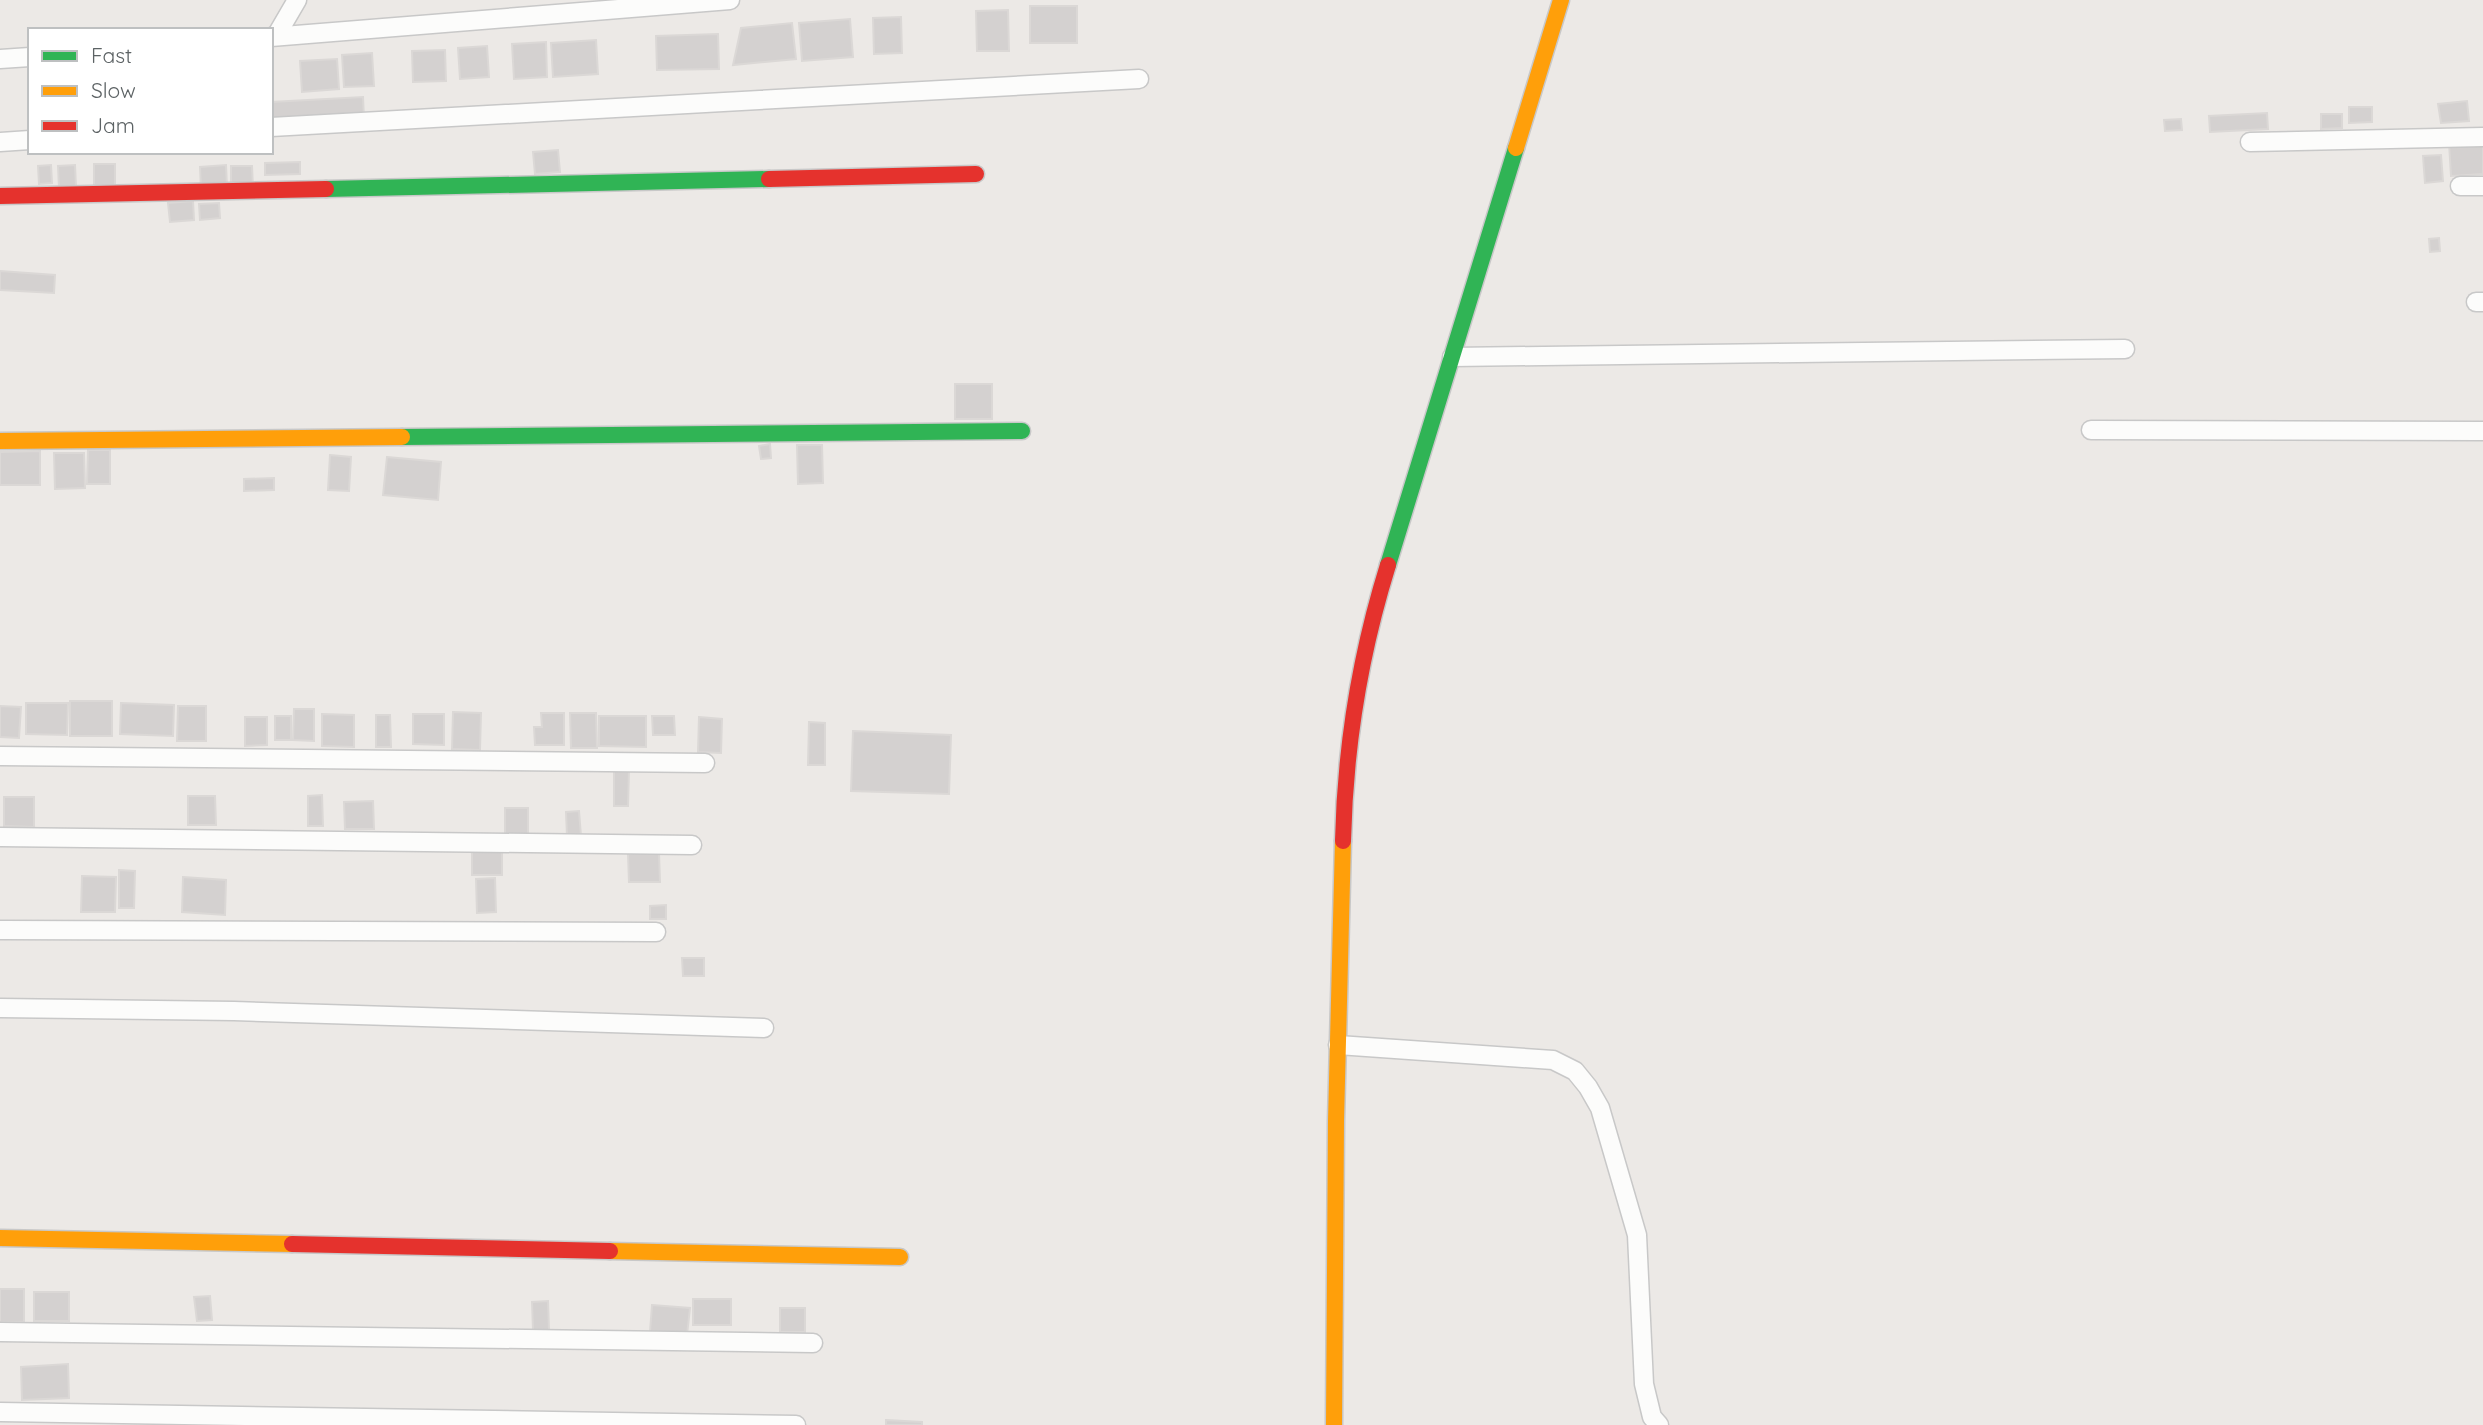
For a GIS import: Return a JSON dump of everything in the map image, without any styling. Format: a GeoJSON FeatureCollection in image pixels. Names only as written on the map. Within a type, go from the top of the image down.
{"type":"FeatureCollection","features":[{"type":"Feature","properties":{"kind":"street"},"geometry":{"type":"LineString","coordinates":[[273,37],[297,0]]}},
{"type":"Feature","properties":{"kind":"street"},"geometry":{"type":"LineString","coordinates":[[273,37],[730,0]]}},
{"type":"Feature","properties":{"kind":"street"},"geometry":{"type":"LineString","coordinates":[[1334,1425],[1344,786],[1354,701],[1370,623],[1561,0]]}},
{"type":"Feature","properties":{"kind":"street"},"geometry":{"type":"LineString","coordinates":[[0,59],[28,57]]}},
{"type":"Feature","properties":{"kind":"street"},"geometry":{"type":"LineString","coordinates":[[273,127],[1139,79]]}},
{"type":"Feature","properties":{"kind":"street"},"geometry":{"type":"LineString","coordinates":[[2250,142],[2483,137]]}},
{"type":"Feature","properties":{"kind":"street"},"geometry":{"type":"LineString","coordinates":[[0,142],[28,140]]}},
{"type":"Feature","properties":{"kind":"street"},"geometry":{"type":"LineString","coordinates":[[0,196],[976,174]]}},
{"type":"Feature","properties":{"kind":"street"},"geometry":{"type":"LineString","coordinates":[[2460,186],[2483,186]]}},
{"type":"Feature","properties":{"kind":"street"},"geometry":{"type":"LineString","coordinates":[[1452,357],[2125,349]]}},
{"type":"Feature","properties":{"kind":"street"},"geometry":{"type":"LineString","coordinates":[[2091,430],[2483,431]]}},
{"type":"Feature","properties":{"kind":"street"},"geometry":{"type":"LineString","coordinates":[[0,442],[1022,432]]}},
{"type":"Feature","properties":{"kind":"street"},"geometry":{"type":"LineString","coordinates":[[0,755],[705,763]]}},
{"type":"Feature","properties":{"kind":"street"},"geometry":{"type":"LineString","coordinates":[[0,837],[692,845]]}},
{"type":"Feature","properties":{"kind":"street"},"geometry":{"type":"LineString","coordinates":[[0,930],[656,932]]}},
{"type":"Feature","properties":{"kind":"street"},"geometry":{"type":"LineString","coordinates":[[0,1008],[248,1011],[764,1028]]}},
{"type":"Feature","properties":{"kind":"street"},"geometry":{"type":"LineString","coordinates":[[1338,1045],[1553,1060],[1575,1071],[1600,1108],[1637,1235],[1644,1384],[1652,1417],[1659,1425]]}},
{"type":"Feature","properties":{"kind":"street"},"geometry":{"type":"LineString","coordinates":[[0,1238],[900,1257]]}},
{"type":"Feature","properties":{"kind":"street"},"geometry":{"type":"LineString","coordinates":[[0,1332],[813,1343]]}},
{"type":"Feature","properties":{"kind":"street"},"geometry":{"type":"LineString","coordinates":[[0,1412],[796,1425]]}},
{"type":"Feature","properties":{"kind":"building"},"geometry":{"type":"Polygon","coordinates":[[[1030,6],[1077,6],[1077,43],[1030,43],[1030,6]]]}},
{"type":"Feature","properties":{"kind":"building"},"geometry":{"type":"Polygon","coordinates":[[[1008,10],[1009,51],[977,51],[976,11],[1008,10]]]}},
{"type":"Feature","properties":{"kind":"building"},"geometry":{"type":"Polygon","coordinates":[[[901,17],[902,53],[874,54],[873,18],[901,17]]]}},
{"type":"Feature","properties":{"kind":"building"},"geometry":{"type":"Polygon","coordinates":[[[850,19],[853,57],[802,61],[799,23],[850,19]]]}},
{"type":"Feature","properties":{"kind":"building"},"geometry":{"type":"Polygon","coordinates":[[[792,23],[796,59],[733,65],[741,28],[792,23]]]}},
{"type":"Feature","properties":{"kind":"building"},"geometry":{"type":"Polygon","coordinates":[[[718,34],[719,69],[657,70],[656,36],[718,34]]]}},
{"type":"Feature","properties":{"kind":"building"},"geometry":{"type":"Polygon","coordinates":[[[596,40],[598,74],[553,77],[551,43],[596,40]]]}},
{"type":"Feature","properties":{"kind":"building"},"geometry":{"type":"Polygon","coordinates":[[[546,42],[547,77],[514,79],[512,44],[546,42]]]}},
{"type":"Feature","properties":{"kind":"building"},"geometry":{"type":"Polygon","coordinates":[[[487,46],[489,77],[460,79],[458,48],[487,46]]]}},
{"type":"Feature","properties":{"kind":"building"},"geometry":{"type":"Polygon","coordinates":[[[445,50],[446,81],[413,82],[412,51],[445,50]]]}},
{"type":"Feature","properties":{"kind":"building"},"geometry":{"type":"Polygon","coordinates":[[[372,53],[374,86],[344,87],[342,55],[372,53]]]}},
{"type":"Feature","properties":{"kind":"building"},"geometry":{"type":"Polygon","coordinates":[[[337,59],[339,89],[302,92],[300,61],[337,59]]]}},
{"type":"Feature","properties":{"kind":"building"},"geometry":{"type":"Polygon","coordinates":[[[363,97],[364,118],[273,123],[273,102],[363,97]]]}},
{"type":"Feature","properties":{"kind":"building"},"geometry":{"type":"Polygon","coordinates":[[[2467,101],[2469,121],[2441,123],[2438,104],[2467,101]]]}},
{"type":"Feature","properties":{"kind":"building"},"geometry":{"type":"Polygon","coordinates":[[[2349,107],[2372,107],[2372,122],[2349,123],[2349,107]]]}},
{"type":"Feature","properties":{"kind":"building"},"geometry":{"type":"Polygon","coordinates":[[[2267,113],[2268,129],[2210,132],[2209,116],[2267,113]]]}},
{"type":"Feature","properties":{"kind":"building"},"geometry":{"type":"Polygon","coordinates":[[[2321,114],[2342,114],[2342,128],[2321,129],[2321,114]]]}},
{"type":"Feature","properties":{"kind":"building"},"geometry":{"type":"Polygon","coordinates":[[[2181,119],[2182,130],[2165,131],[2164,120],[2181,119]]]}},
{"type":"Feature","properties":{"kind":"building"},"geometry":{"type":"Polygon","coordinates":[[[2483,142],[2483,174],[2451,176],[2449,143],[2483,142]]]}},
{"type":"Feature","properties":{"kind":"building"},"geometry":{"type":"Polygon","coordinates":[[[558,150],[560,172],[535,174],[533,152],[558,150]]]}},
{"type":"Feature","properties":{"kind":"building"},"geometry":{"type":"Polygon","coordinates":[[[2441,155],[2443,181],[2425,183],[2423,156],[2441,155]]]}},
{"type":"Feature","properties":{"kind":"building"},"geometry":{"type":"Polygon","coordinates":[[[300,162],[300,174],[265,175],[265,163],[300,162]]]}},
{"type":"Feature","properties":{"kind":"building"},"geometry":{"type":"Polygon","coordinates":[[[94,164],[115,164],[115,185],[94,185],[94,164]]]}},
{"type":"Feature","properties":{"kind":"building"},"geometry":{"type":"Polygon","coordinates":[[[51,165],[52,183],[39,184],[38,166],[51,165]]]}},
{"type":"Feature","properties":{"kind":"building"},"geometry":{"type":"Polygon","coordinates":[[[75,165],[76,187],[59,188],[58,166],[75,165]]]}},
{"type":"Feature","properties":{"kind":"building"},"geometry":{"type":"Polygon","coordinates":[[[226,165],[227,187],[201,189],[200,167],[226,165]]]}},
{"type":"Feature","properties":{"kind":"building"},"geometry":{"type":"Polygon","coordinates":[[[231,166],[252,166],[253,188],[231,188],[231,166]]]}},
{"type":"Feature","properties":{"kind":"building"},"geometry":{"type":"Polygon","coordinates":[[[193,201],[194,220],[170,222],[168,203],[193,201]]]}},
{"type":"Feature","properties":{"kind":"building"},"geometry":{"type":"Polygon","coordinates":[[[219,203],[220,218],[200,220],[199,204],[219,203]]]}},
{"type":"Feature","properties":{"kind":"building"},"geometry":{"type":"Polygon","coordinates":[[[2439,238],[2440,251],[2430,252],[2429,239],[2439,238]]]}},
{"type":"Feature","properties":{"kind":"building"},"geometry":{"type":"Polygon","coordinates":[[[0,271],[55,275],[54,293],[0,290],[0,271]]]}},
{"type":"Feature","properties":{"kind":"building"},"geometry":{"type":"Polygon","coordinates":[[[955,384],[992,384],[992,419],[955,419],[955,384]]]}},
{"type":"Feature","properties":{"kind":"building"},"geometry":{"type":"Polygon","coordinates":[[[770,444],[771,458],[761,459],[759,446],[770,444]]]}},
{"type":"Feature","properties":{"kind":"building"},"geometry":{"type":"Polygon","coordinates":[[[797,445],[822,445],[823,483],[798,484],[797,445]]]}},
{"type":"Feature","properties":{"kind":"building"},"geometry":{"type":"Polygon","coordinates":[[[88,450],[110,450],[110,484],[87,484],[88,450]]]}},
{"type":"Feature","properties":{"kind":"building"},"geometry":{"type":"Polygon","coordinates":[[[40,451],[40,485],[0,485],[0,452],[40,451]]]}},
{"type":"Feature","properties":{"kind":"building"},"geometry":{"type":"Polygon","coordinates":[[[54,453],[84,453],[85,488],[55,489],[54,453]]]}},
{"type":"Feature","properties":{"kind":"building"},"geometry":{"type":"Polygon","coordinates":[[[330,455],[351,457],[349,491],[328,490],[330,455]]]}},
{"type":"Feature","properties":{"kind":"building"},"geometry":{"type":"Polygon","coordinates":[[[387,457],[441,462],[438,500],[383,495],[387,457]]]}},
{"type":"Feature","properties":{"kind":"building"},"geometry":{"type":"Polygon","coordinates":[[[274,478],[274,490],[244,491],[244,479],[274,478]]]}},
{"type":"Feature","properties":{"kind":"building"},"geometry":{"type":"Polygon","coordinates":[[[70,701],[112,701],[112,736],[70,736],[70,701]]]}},
{"type":"Feature","properties":{"kind":"building"},"geometry":{"type":"Polygon","coordinates":[[[26,703],[68,703],[67,735],[26,734],[26,703]]]}},
{"type":"Feature","properties":{"kind":"building"},"geometry":{"type":"Polygon","coordinates":[[[121,703],[174,705],[173,736],[120,734],[121,703]]]}},
{"type":"Feature","properties":{"kind":"building"},"geometry":{"type":"Polygon","coordinates":[[[0,706],[21,707],[19,738],[0,737],[0,706]]]}},
{"type":"Feature","properties":{"kind":"building"},"geometry":{"type":"Polygon","coordinates":[[[178,706],[206,706],[206,741],[177,741],[178,706]]]}},
{"type":"Feature","properties":{"kind":"building"},"geometry":{"type":"Polygon","coordinates":[[[294,709],[314,709],[314,741],[293,740],[294,709]]]}},
{"type":"Feature","properties":{"kind":"building"},"geometry":{"type":"Polygon","coordinates":[[[453,712],[481,713],[480,750],[452,749],[453,712]]]}},
{"type":"Feature","properties":{"kind":"building"},"geometry":{"type":"Polygon","coordinates":[[[541,713],[564,713],[564,745],[535,745],[534,727],[542,727],[541,713]]]}},
{"type":"Feature","properties":{"kind":"building"},"geometry":{"type":"Polygon","coordinates":[[[570,713],[596,713],[597,748],[571,748],[570,713]]]}},
{"type":"Feature","properties":{"kind":"building"},"geometry":{"type":"Polygon","coordinates":[[[322,714],[354,715],[354,747],[322,746],[322,714]]]}},
{"type":"Feature","properties":{"kind":"building"},"geometry":{"type":"Polygon","coordinates":[[[413,714],[444,714],[444,745],[413,744],[413,714]]]}},
{"type":"Feature","properties":{"kind":"building"},"geometry":{"type":"Polygon","coordinates":[[[376,715],[390,715],[391,747],[376,747],[376,715]]]}},
{"type":"Feature","properties":{"kind":"building"},"geometry":{"type":"Polygon","coordinates":[[[275,716],[291,716],[291,740],[275,740],[275,716]]]}},
{"type":"Feature","properties":{"kind":"building"},"geometry":{"type":"Polygon","coordinates":[[[599,716],[646,716],[646,747],[599,746],[599,716]]]}},
{"type":"Feature","properties":{"kind":"building"},"geometry":{"type":"Polygon","coordinates":[[[652,716],[674,716],[675,735],[653,735],[652,716]]]}},
{"type":"Feature","properties":{"kind":"building"},"geometry":{"type":"Polygon","coordinates":[[[245,717],[267,717],[267,745],[245,746],[245,717]]]}},
{"type":"Feature","properties":{"kind":"building"},"geometry":{"type":"Polygon","coordinates":[[[699,717],[722,719],[721,753],[698,752],[699,717]]]}},
{"type":"Feature","properties":{"kind":"building"},"geometry":{"type":"Polygon","coordinates":[[[809,722],[825,723],[825,765],[808,765],[809,722]]]}},
{"type":"Feature","properties":{"kind":"building"},"geometry":{"type":"Polygon","coordinates":[[[853,731],[951,735],[949,794],[851,791],[853,731]]]}},
{"type":"Feature","properties":{"kind":"building"},"geometry":{"type":"Polygon","coordinates":[[[614,770],[629,770],[628,806],[614,806],[614,770]]]}},
{"type":"Feature","properties":{"kind":"building"},"geometry":{"type":"Polygon","coordinates":[[[322,795],[323,826],[308,826],[308,796],[322,795]]]}},
{"type":"Feature","properties":{"kind":"building"},"geometry":{"type":"Polygon","coordinates":[[[188,796],[215,796],[216,825],[188,825],[188,796]]]}},
{"type":"Feature","properties":{"kind":"building"},"geometry":{"type":"Polygon","coordinates":[[[4,797],[34,797],[34,827],[4,826],[4,797]]]}},
{"type":"Feature","properties":{"kind":"building"},"geometry":{"type":"Polygon","coordinates":[[[373,801],[374,829],[345,829],[344,802],[373,801]]]}},
{"type":"Feature","properties":{"kind":"building"},"geometry":{"type":"Polygon","coordinates":[[[505,808],[528,808],[528,835],[505,835],[505,808]]]}},
{"type":"Feature","properties":{"kind":"building"},"geometry":{"type":"Polygon","coordinates":[[[579,811],[581,836],[567,836],[566,812],[579,811]]]}},
{"type":"Feature","properties":{"kind":"building"},"geometry":{"type":"Polygon","coordinates":[[[472,850],[502,850],[502,875],[472,875],[472,850]]]}},
{"type":"Feature","properties":{"kind":"building"},"geometry":{"type":"Polygon","coordinates":[[[659,853],[660,882],[629,882],[628,854],[659,853]]]}},
{"type":"Feature","properties":{"kind":"building"},"geometry":{"type":"Polygon","coordinates":[[[119,870],[135,871],[134,908],[119,908],[119,870]]]}},
{"type":"Feature","properties":{"kind":"building"},"geometry":{"type":"Polygon","coordinates":[[[82,876],[116,877],[115,912],[81,912],[82,876]]]}},
{"type":"Feature","properties":{"kind":"building"},"geometry":{"type":"Polygon","coordinates":[[[183,877],[226,880],[225,915],[182,912],[183,877]]]}},
{"type":"Feature","properties":{"kind":"building"},"geometry":{"type":"Polygon","coordinates":[[[495,878],[496,912],[477,913],[476,879],[495,878]]]}},
{"type":"Feature","properties":{"kind":"building"},"geometry":{"type":"Polygon","coordinates":[[[666,905],[666,919],[650,919],[650,906],[666,905]]]}},
{"type":"Feature","properties":{"kind":"building"},"geometry":{"type":"Polygon","coordinates":[[[682,958],[704,958],[704,976],[683,976],[682,958]]]}},
{"type":"Feature","properties":{"kind":"building"},"geometry":{"type":"Polygon","coordinates":[[[0,1289],[24,1289],[24,1322],[0,1322],[0,1289]]]}},
{"type":"Feature","properties":{"kind":"building"},"geometry":{"type":"Polygon","coordinates":[[[34,1292],[69,1292],[69,1321],[34,1321],[34,1292]]]}},
{"type":"Feature","properties":{"kind":"building"},"geometry":{"type":"Polygon","coordinates":[[[210,1296],[212,1320],[197,1321],[194,1297],[210,1296]]]}},
{"type":"Feature","properties":{"kind":"building"},"geometry":{"type":"Polygon","coordinates":[[[693,1299],[731,1299],[731,1325],[693,1325],[693,1299]]]}},
{"type":"Feature","properties":{"kind":"building"},"geometry":{"type":"Polygon","coordinates":[[[548,1301],[549,1330],[533,1330],[532,1302],[548,1301]]]}},
{"type":"Feature","properties":{"kind":"building"},"geometry":{"type":"Polygon","coordinates":[[[652,1305],[690,1308],[687,1335],[650,1332],[652,1305]]]}},
{"type":"Feature","properties":{"kind":"building"},"geometry":{"type":"Polygon","coordinates":[[[780,1308],[805,1308],[805,1332],[780,1332],[780,1308]]]}},
{"type":"Feature","properties":{"kind":"building"},"geometry":{"type":"Polygon","coordinates":[[[68,1364],[69,1398],[22,1400],[21,1367],[68,1364]]]}},
{"type":"Feature","properties":{"kind":"building"},"geometry":{"type":"Polygon","coordinates":[[[886,1420],[922,1422],[922,1425],[886,1425],[886,1420]]]}},
{"type":"Feature","properties":{"kind":"traffic: fast"},"geometry":{"type":"LineString","coordinates":[[1388,565],[1516,148]]}},
{"type":"Feature","properties":{"kind":"traffic: fast"},"geometry":{"type":"LineString","coordinates":[[326,189],[769,179]]}},
{"type":"Feature","properties":{"kind":"traffic: fast"},"geometry":{"type":"LineString","coordinates":[[402,437],[1022,431]]}},
{"type":"Feature","properties":{"kind":"traffic: slow"},"geometry":{"type":"LineString","coordinates":[[1516,148],[1561,0]]}},
{"type":"Feature","properties":{"kind":"traffic: slow"},"geometry":{"type":"LineString","coordinates":[[0,441],[402,437]]}},
{"type":"Feature","properties":{"kind":"traffic: slow"},"geometry":{"type":"LineString","coordinates":[[1334,1425],[1336,1121],[1343,841]]}},
{"type":"Feature","properties":{"kind":"traffic: slow"},"geometry":{"type":"LineString","coordinates":[[0,1238],[292,1244]]}},
{"type":"Feature","properties":{"kind":"traffic: slow"},"geometry":{"type":"LineString","coordinates":[[610,1251],[900,1257]]}},
{"type":"Feature","properties":{"kind":"traffic: jam"},"geometry":{"type":"LineString","coordinates":[[769,179],[976,174]]}},
{"type":"Feature","properties":{"kind":"traffic: jam"},"geometry":{"type":"LineString","coordinates":[[0,196],[326,189]]}},
{"type":"Feature","properties":{"kind":"traffic: jam"},"geometry":{"type":"LineString","coordinates":[[1343,841],[1347,771],[1356,702],[1369,633],[1388,565]]}},
{"type":"Feature","properties":{"kind":"traffic: jam"},"geometry":{"type":"LineString","coordinates":[[292,1244],[610,1251]]}}]}
